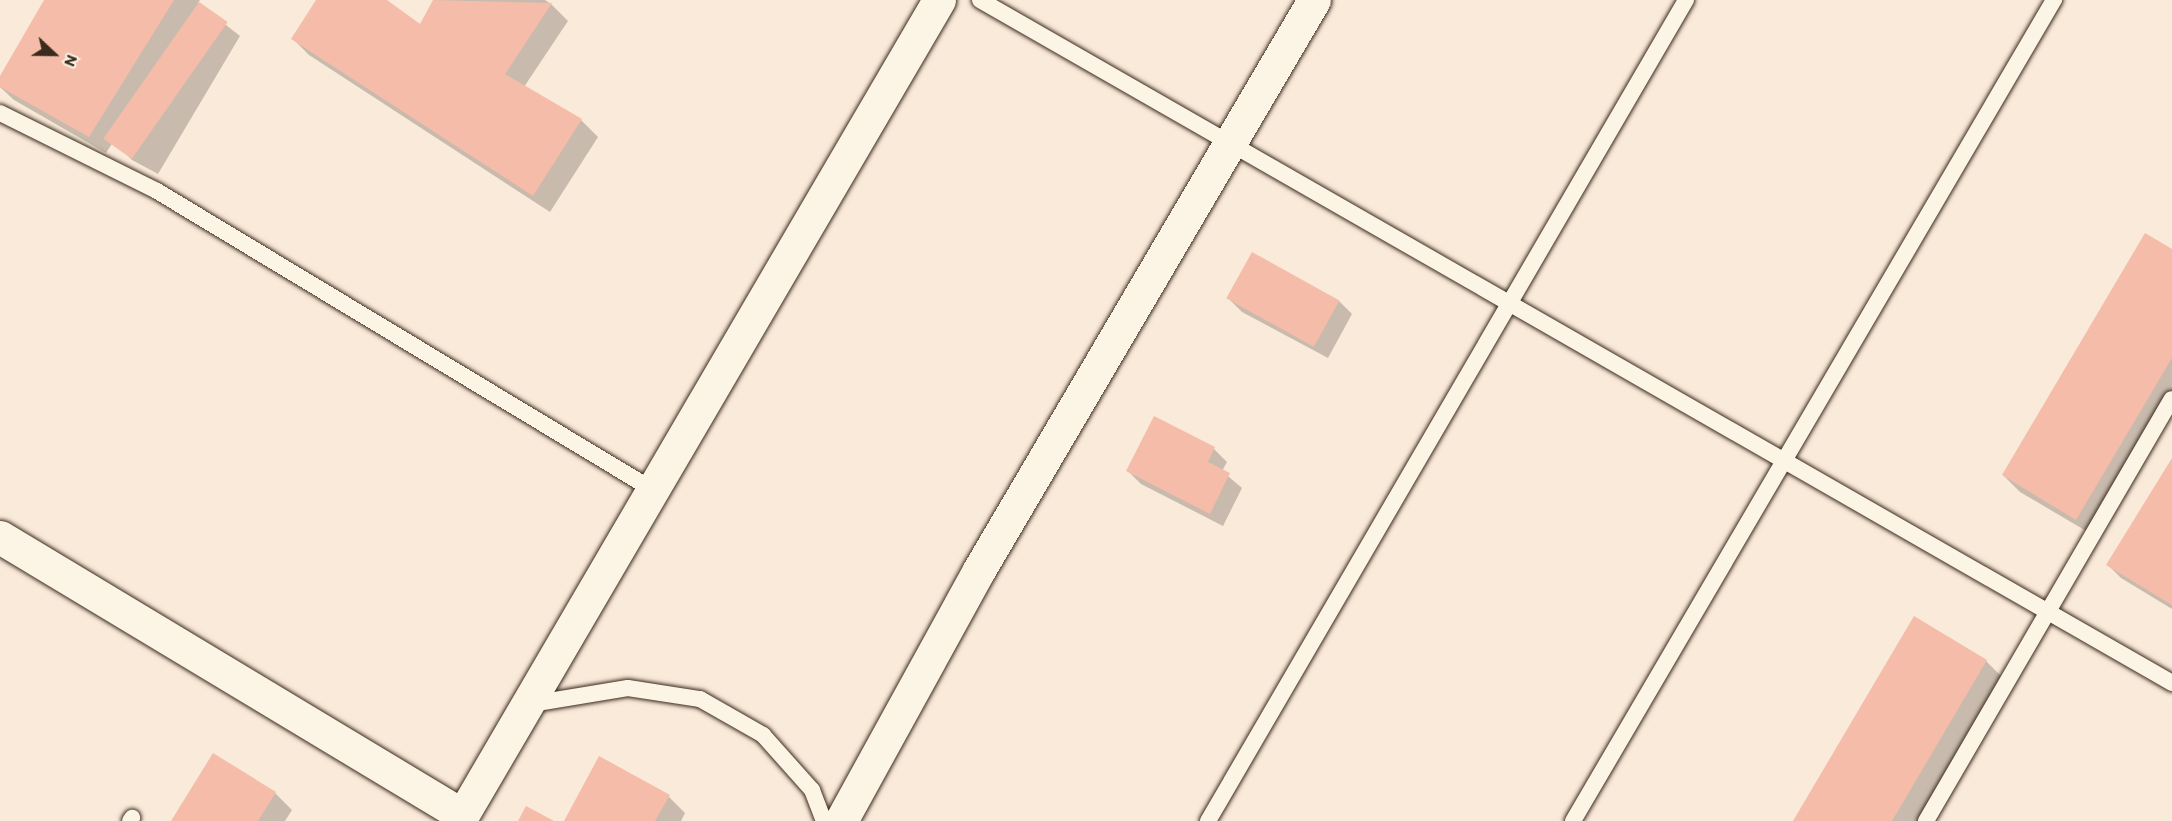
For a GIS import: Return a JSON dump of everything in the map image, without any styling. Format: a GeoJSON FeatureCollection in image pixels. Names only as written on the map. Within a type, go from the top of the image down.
{"type":"FeatureCollection","features":[{"type":"Feature","properties":{"kind":"street"},"geometry":{"type":"LineString","coordinates":[[0,537],[460,818],[531,704],[939,0]]}},
{"type":"Feature","properties":{"kind":"street"},"geometry":{"type":"LineString","coordinates":[[841,821],[979,570],[1314,0]]}},
{"type":"Feature","properties":{"kind":"lane"},"geometry":{"type":"LineString","coordinates":[[980,0],[2172,683]]}},
{"type":"Feature","properties":{"kind":"lane"},"geometry":{"type":"LineString","coordinates":[[1208,821],[1686,0]]}},
{"type":"Feature","properties":{"kind":"lane"},"geometry":{"type":"LineString","coordinates":[[1573,821],[2054,0]]}},
{"type":"Feature","properties":{"kind":"lane"},"geometry":{"type":"LineString","coordinates":[[0,113],[157,191],[653,490]]}},
{"type":"Feature","properties":{"kind":"lane"},"geometry":{"type":"LineString","coordinates":[[1926,821],[2172,399]]}},
{"type":"Feature","properties":{"kind":"lane"},"geometry":{"type":"LineString","coordinates":[[531,704],[628,688],[700,699],[763,735],[812,790],[824,821]]}},
{"type":"Feature","properties":{"kind":"building"},"geometry":{"type":"Polygon","coordinates":[[[44,0],[174,0],[89,137],[0,87],[0,76],[44,0]]]}},
{"type":"Feature","properties":{"kind":"building"},"geometry":{"type":"Polygon","coordinates":[[[316,0],[387,0],[420,24],[433,0],[552,3],[505,74],[582,119],[533,196],[291,39],[316,0]]]}},
{"type":"Feature","properties":{"kind":"building"},"geometry":{"type":"Polygon","coordinates":[[[199,2],[228,22],[132,159],[103,139],[199,2]]]}},
{"type":"Feature","properties":{"kind":"building"},"geometry":{"type":"Polygon","coordinates":[[[2145,233],[2172,249],[2172,358],[2076,520],[2002,475],[2145,233]]]}},
{"type":"Feature","properties":{"kind":"building"},"geometry":{"type":"Polygon","coordinates":[[[1252,252],[1339,300],[1314,347],[1226,298],[1252,252]]]}},
{"type":"Feature","properties":{"kind":"building"},"geometry":{"type":"Polygon","coordinates":[[[1154,416],[1215,447],[1208,462],[1230,473],[1210,514],[1126,471],[1154,416]]]}},
{"type":"Feature","properties":{"kind":"building"},"geometry":{"type":"Polygon","coordinates":[[[2172,458],[2172,605],[2106,565],[2172,458]]]}},
{"type":"Feature","properties":{"kind":"building"},"geometry":{"type":"Polygon","coordinates":[[[1914,616],[1987,660],[1892,821],[1793,821],[1914,616]]]}},
{"type":"Feature","properties":{"kind":"building"},"geometry":{"type":"Polygon","coordinates":[[[213,753],[276,792],[258,821],[171,821],[213,753]]]}},
{"type":"Feature","properties":{"kind":"building"},"geometry":{"type":"Polygon","coordinates":[[[599,756],[670,795],[655,821],[564,821],[599,756]]]}},
{"type":"Feature","properties":{"kind":"building"},"geometry":{"type":"Polygon","coordinates":[[[526,806],[554,821],[518,821],[526,806]]]}}]}
